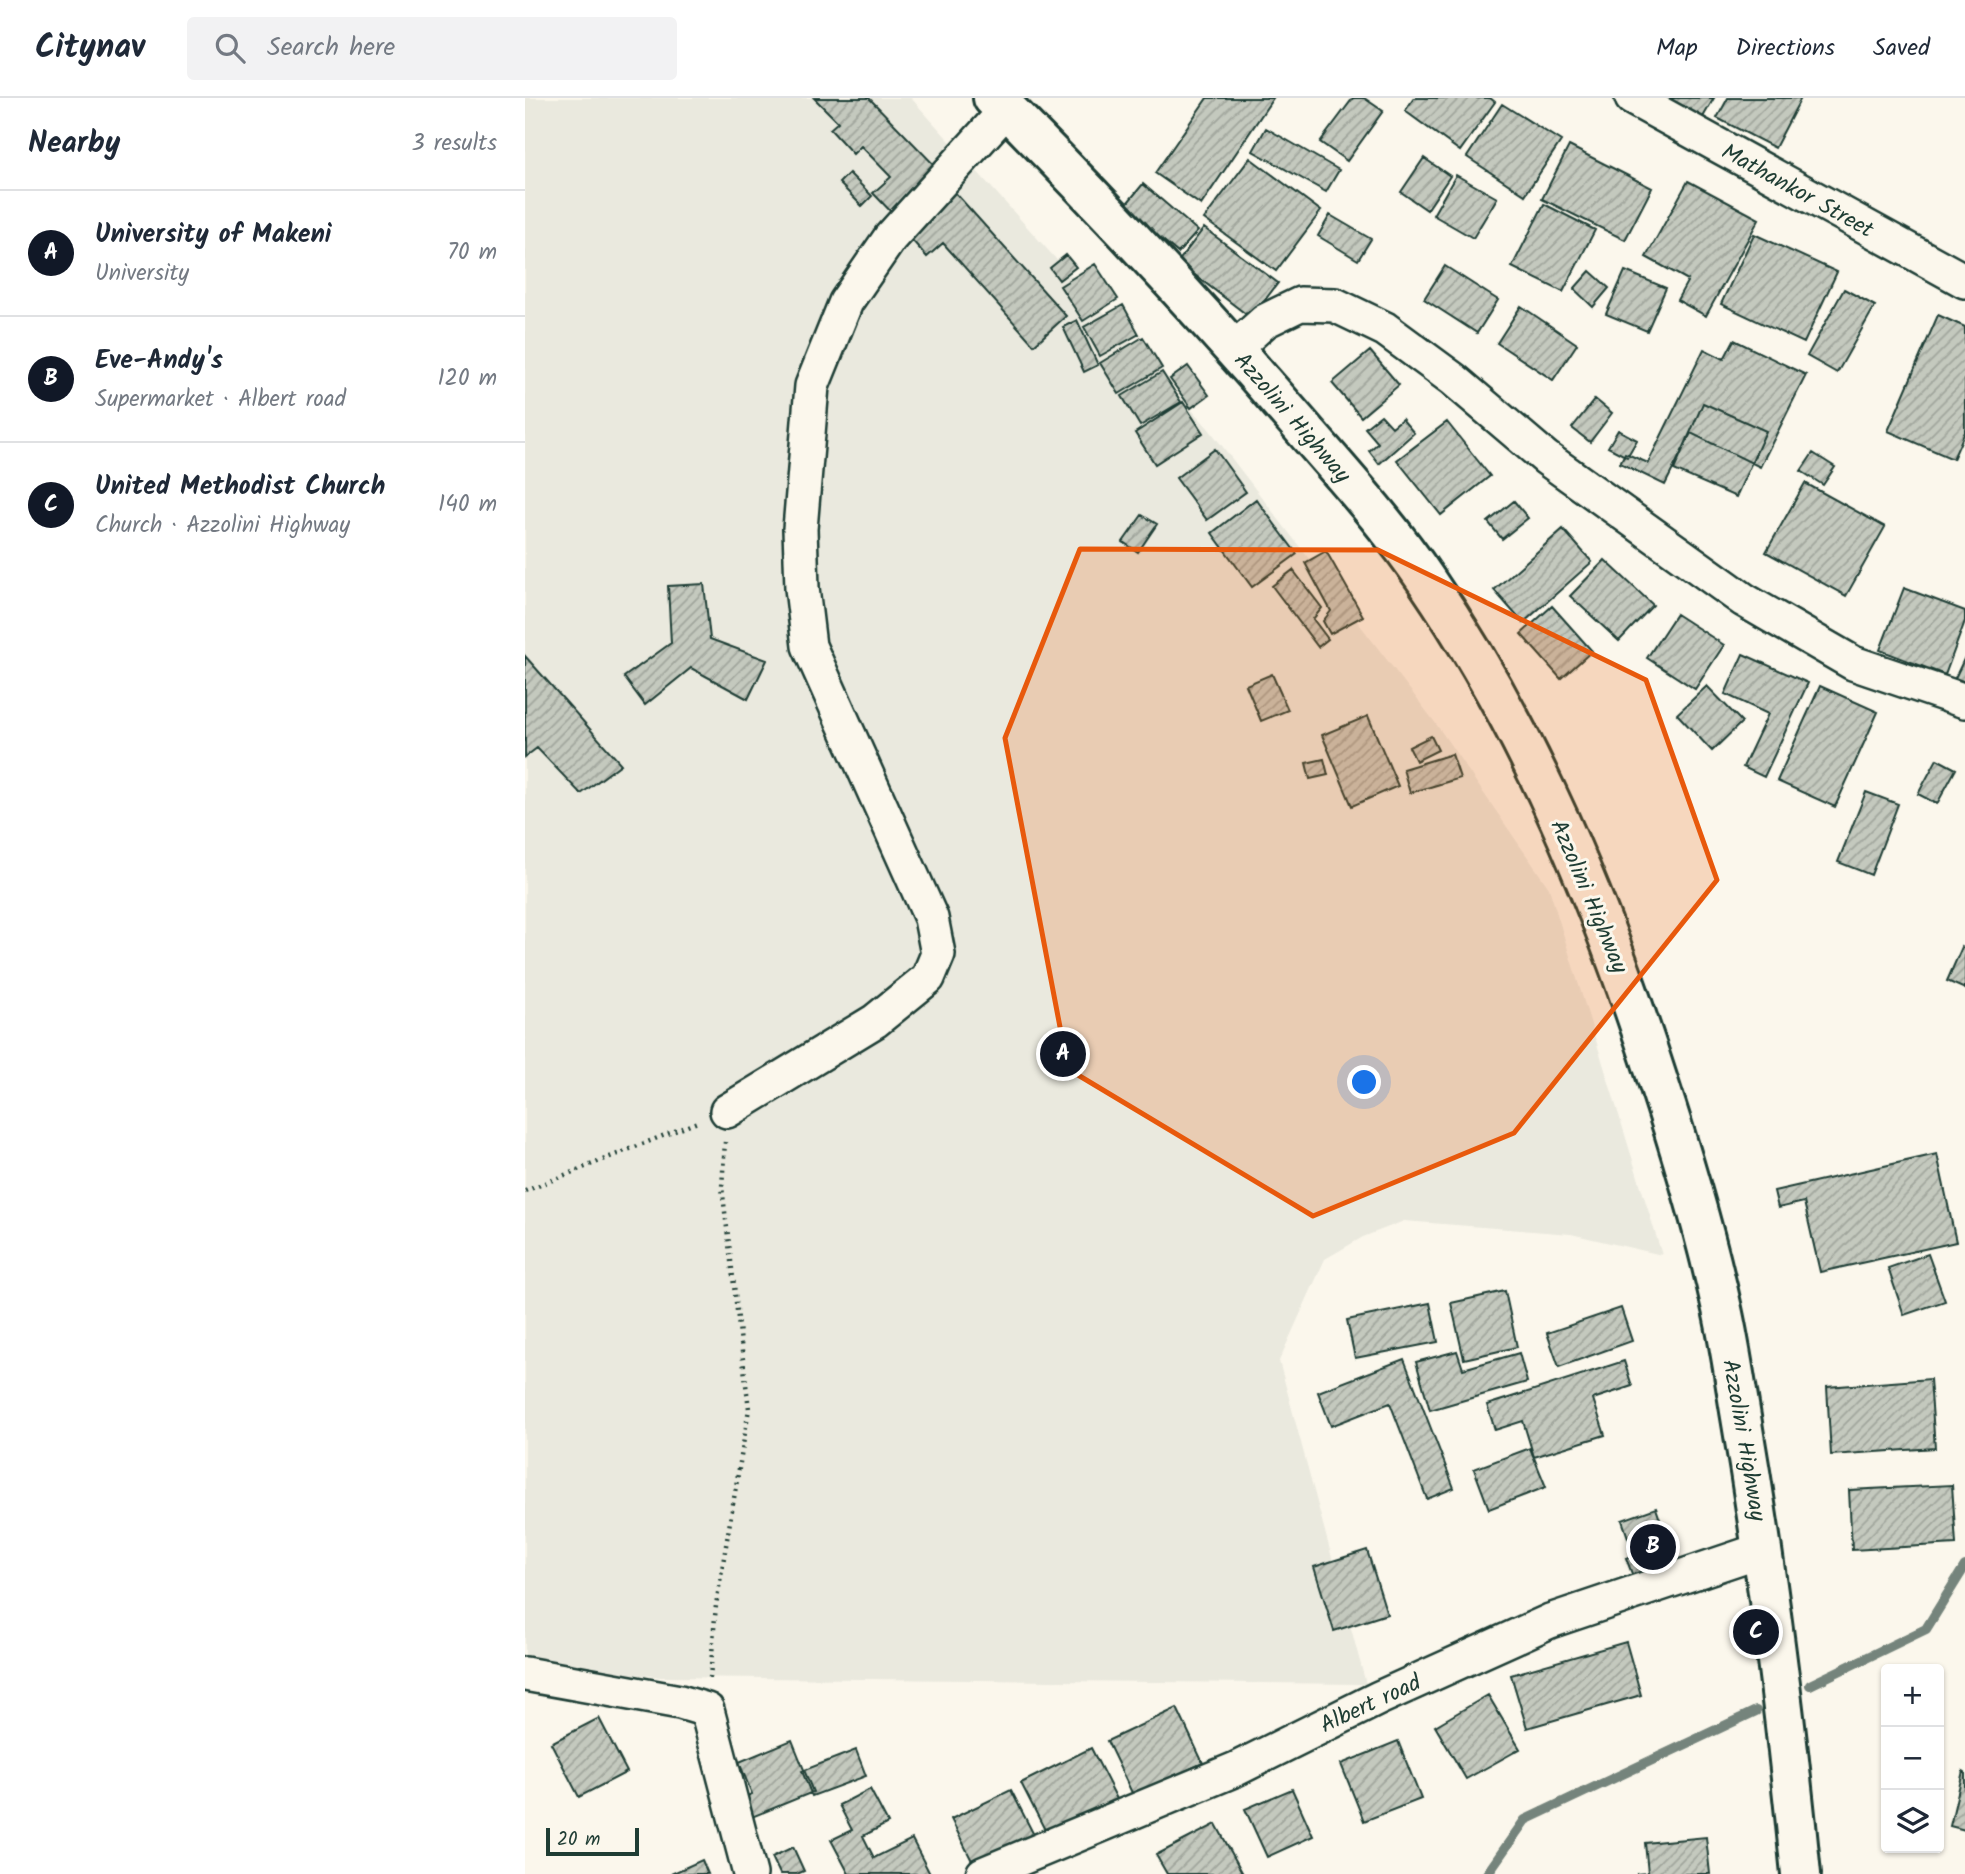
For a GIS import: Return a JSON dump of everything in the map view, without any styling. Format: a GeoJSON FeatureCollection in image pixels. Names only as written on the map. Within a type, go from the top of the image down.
{"type":"FeatureCollection","features":[{"type":"Feature","properties":{"kind":"main road","name":"Azzolini Highway"},"geometry":{"type":"LineString","coordinates":[[1000,103],[1124,228],[1234,349],[1356,490],[1424,576],[1480,664],[1579,860],[1624,976],[1685,1165],[1722,1308],[1764,1549],[1787,1725],[1801,1874]]}},
{"type":"Feature","properties":{"kind":"street","name":"Mathankor Street"},"geometry":{"type":"LineString","coordinates":[[1632,98],[1965,281]]}},
{"type":"Feature","properties":{"kind":"street"},"geometry":{"type":"LineString","coordinates":[[727,1111],[876,1021],[928,978],[938,954],[931,918],[809,646],[802,588],[800,529],[812,386],[846,302],[890,238],[1000,103]]}},
{"type":"Feature","properties":{"kind":"street"},"geometry":{"type":"LineString","coordinates":[[1234,349],[1265,321],[1300,304],[1335,305],[1385,329],[1453,379],[1546,458],[1744,600],[1853,663],[1965,701]]}},
{"type":"Feature","properties":{"kind":"street","name":"Albert road"},"geometry":{"type":"LineString","coordinates":[[983,1874],[1236,1769],[1379,1698],[1550,1621],[1764,1549]]}},
{"type":"Feature","properties":{"kind":"street"},"geometry":{"type":"LineString","coordinates":[[525,1674],[680,1702],[707,1710],[750,1874]]}},
{"type":"Feature","properties":{"kind":"path"},"geometry":{"type":"LineString","coordinates":[[525,1191],[727,1111],[722,1187],[749,1409],[716,1605],[707,1710]]}},
{"type":"Feature","properties":{"kind":"highlighted area"},"geometry":{"type":"Polygon","coordinates":[[[1080,549],[1378,550],[1646,680],[1717,880],[1514,1133],[1313,1216],[1068,1069],[1005,738],[1080,549]]]}},
{"type":"Feature","properties":{"kind":"shaded area"},"geometry":{"type":"Polygon","coordinates":[[[525,98],[911,98],[1209,429],[1434,721],[1549,888],[1662,1255],[1571,1234],[1404,1221],[1363,1237],[1325,1259],[1279,1361],[1366,1684],[661,1677],[525,1663],[525,98]]]}},
{"type":"Feature","properties":{"kind":"building"},"geometry":{"type":"Polygon","coordinates":[[[814,98],[869,98],[943,174],[897,218],[873,193],[891,177],[861,146],[853,154],[830,129],[838,122],[814,98]]]}},
{"type":"Feature","properties":{"kind":"building"},"geometry":{"type":"Polygon","coordinates":[[[1207,98],[1273,98],[1201,205],[1155,173],[1207,98]]]}},
{"type":"Feature","properties":{"kind":"building"},"geometry":{"type":"Polygon","coordinates":[[[1353,98],[1364,98],[1383,111],[1347,161],[1320,142],[1353,98]]]}},
{"type":"Feature","properties":{"kind":"building"},"geometry":{"type":"Polygon","coordinates":[[[1414,98],[1490,98],[1495,102],[1460,151],[1405,111],[1414,98]]]}},
{"type":"Feature","properties":{"kind":"building"},"geometry":{"type":"Polygon","coordinates":[[[1659,98],[1714,98],[1695,131],[1659,98]]]}},
{"type":"Feature","properties":{"kind":"building"},"geometry":{"type":"Polygon","coordinates":[[[1728,98],[1801,98],[1775,148],[1717,118],[1728,98]]]}},
{"type":"Feature","properties":{"kind":"building"},"geometry":{"type":"Polygon","coordinates":[[[1502,104],[1561,141],[1525,195],[1467,157],[1502,104]]]}},
{"type":"Feature","properties":{"kind":"building"},"geometry":{"type":"Polygon","coordinates":[[[1266,128],[1339,170],[1326,192],[1253,151],[1266,128]]]}},
{"type":"Feature","properties":{"kind":"building"},"geometry":{"type":"Polygon","coordinates":[[[1569,146],[1652,188],[1625,240],[1542,199],[1569,146]]]}},
{"type":"Feature","properties":{"kind":"building"},"geometry":{"type":"Polygon","coordinates":[[[1250,158],[1321,211],[1276,271],[1204,219],[1250,158]]]}},
{"type":"Feature","properties":{"kind":"building"},"geometry":{"type":"Polygon","coordinates":[[[1424,158],[1450,176],[1427,210],[1401,192],[1424,158]]]}},
{"type":"Feature","properties":{"kind":"building"},"geometry":{"type":"Polygon","coordinates":[[[849,173],[872,196],[862,206],[839,183],[849,173]]]}},
{"type":"Feature","properties":{"kind":"building"},"geometry":{"type":"Polygon","coordinates":[[[1456,175],[1497,198],[1473,238],[1433,215],[1456,175]]]}},
{"type":"Feature","properties":{"kind":"building"},"geometry":{"type":"Polygon","coordinates":[[[1688,181],[1759,219],[1706,316],[1677,300],[1688,280],[1646,257],[1688,181]]]}},
{"type":"Feature","properties":{"kind":"building"},"geometry":{"type":"Polygon","coordinates":[[[1143,184],[1198,231],[1178,253],[1124,207],[1143,184]]]}},
{"type":"Feature","properties":{"kind":"building"},"geometry":{"type":"Polygon","coordinates":[[[951,188],[1066,316],[1034,345],[943,243],[927,257],[903,230],[951,188]]]}},
{"type":"Feature","properties":{"kind":"building"},"geometry":{"type":"Polygon","coordinates":[[[1544,204],[1595,230],[1563,292],[1512,267],[1544,204]]]}},
{"type":"Feature","properties":{"kind":"building"},"geometry":{"type":"Polygon","coordinates":[[[1330,215],[1371,239],[1358,260],[1318,236],[1330,215]]]}},
{"type":"Feature","properties":{"kind":"building"},"geometry":{"type":"Polygon","coordinates":[[[1204,228],[1278,283],[1251,318],[1178,262],[1204,228]]]}},
{"type":"Feature","properties":{"kind":"building"},"geometry":{"type":"Polygon","coordinates":[[[1754,234],[1837,272],[1804,343],[1721,304],[1754,234]]]}},
{"type":"Feature","properties":{"kind":"building"},"geometry":{"type":"Polygon","coordinates":[[[1066,255],[1076,267],[1059,280],[1050,268],[1066,255]]]}},
{"type":"Feature","properties":{"kind":"building"},"geometry":{"type":"Polygon","coordinates":[[[1095,264],[1118,299],[1083,321],[1060,286],[1095,264]]]}},
{"type":"Feature","properties":{"kind":"building"},"geometry":{"type":"Polygon","coordinates":[[[1445,266],[1498,300],[1477,333],[1424,299],[1445,266]]]}},
{"type":"Feature","properties":{"kind":"building"},"geometry":{"type":"Polygon","coordinates":[[[1590,271],[1609,288],[1593,307],[1574,289],[1590,271]]]}},
{"type":"Feature","properties":{"kind":"building"},"geometry":{"type":"Polygon","coordinates":[[[1625,271],[1666,288],[1647,331],[1606,314],[1625,271]]]}},
{"type":"Feature","properties":{"kind":"building"},"geometry":{"type":"Polygon","coordinates":[[[1844,289],[1875,306],[1837,373],[1807,356],[1844,289]]]}},
{"type":"Feature","properties":{"kind":"building"},"geometry":{"type":"Polygon","coordinates":[[[1123,305],[1139,334],[1100,356],[1084,327],[1123,305]]]}},
{"type":"Feature","properties":{"kind":"building"},"geometry":{"type":"Polygon","coordinates":[[[1521,306],[1577,344],[1553,380],[1497,343],[1521,306]]]}},
{"type":"Feature","properties":{"kind":"building"},"geometry":{"type":"Polygon","coordinates":[[[1938,315],[1965,327],[1965,432],[1953,459],[1888,431],[1938,315]]]}},
{"type":"Feature","properties":{"kind":"building"},"geometry":{"type":"Polygon","coordinates":[[[1077,320],[1098,365],[1084,372],[1063,327],[1077,320]]]}},
{"type":"Feature","properties":{"kind":"building"},"geometry":{"type":"Polygon","coordinates":[[[1143,337],[1162,368],[1119,394],[1100,363],[1143,337]]]}},
{"type":"Feature","properties":{"kind":"building"},"geometry":{"type":"Polygon","coordinates":[[[1734,340],[1806,375],[1760,467],[1691,433],[1665,485],[1620,463],[1625,453],[1648,463],[1704,349],[1724,359],[1734,340]]]}},
{"type":"Feature","properties":{"kind":"building"},"geometry":{"type":"Polygon","coordinates":[[[1370,351],[1399,385],[1361,417],[1332,383],[1370,351]]]}},
{"type":"Feature","properties":{"kind":"building"},"geometry":{"type":"Polygon","coordinates":[[[1188,366],[1209,395],[1191,408],[1170,379],[1188,366]]]}},
{"type":"Feature","properties":{"kind":"building"},"geometry":{"type":"Polygon","coordinates":[[[1162,372],[1181,402],[1140,426],[1122,396],[1162,372]]]}},
{"type":"Feature","properties":{"kind":"building"},"geometry":{"type":"Polygon","coordinates":[[[1595,399],[1612,413],[1590,442],[1572,428],[1595,399]]]}},
{"type":"Feature","properties":{"kind":"building"},"geometry":{"type":"Polygon","coordinates":[[[1183,402],[1203,433],[1155,464],[1135,433],[1183,402]]]}},
{"type":"Feature","properties":{"kind":"building"},"geometry":{"type":"Polygon","coordinates":[[[1703,403],[1766,431],[1736,497],[1674,470],[1703,403]]]}},
{"type":"Feature","properties":{"kind":"building"},"geometry":{"type":"Polygon","coordinates":[[[1381,415],[1392,427],[1402,419],[1414,433],[1379,464],[1369,451],[1378,443],[1365,428],[1381,415]]]}},
{"type":"Feature","properties":{"kind":"building"},"geometry":{"type":"Polygon","coordinates":[[[1447,422],[1490,476],[1441,515],[1397,460],[1447,422]]]}},
{"type":"Feature","properties":{"kind":"building"},"geometry":{"type":"Polygon","coordinates":[[[1618,430],[1637,440],[1627,457],[1608,447],[1618,430]]]}},
{"type":"Feature","properties":{"kind":"building"},"geometry":{"type":"Polygon","coordinates":[[[1215,449],[1246,492],[1207,520],[1176,478],[1215,449]]]}},
{"type":"Feature","properties":{"kind":"building"},"geometry":{"type":"Polygon","coordinates":[[[1813,453],[1835,467],[1823,485],[1801,471],[1813,453]]]}},
{"type":"Feature","properties":{"kind":"building"},"geometry":{"type":"Polygon","coordinates":[[[1805,483],[1885,527],[1846,596],[1766,552],[1805,483]]]}},
{"type":"Feature","properties":{"kind":"building"},"geometry":{"type":"Polygon","coordinates":[[[1256,499],[1297,554],[1252,587],[1212,533],[1256,499]]]}},
{"type":"Feature","properties":{"kind":"building"},"geometry":{"type":"Polygon","coordinates":[[[1514,501],[1528,518],[1502,539],[1488,522],[1514,501]]]}},
{"type":"Feature","properties":{"kind":"building"},"geometry":{"type":"Polygon","coordinates":[[[1142,515],[1157,524],[1138,552],[1123,542],[1142,515]]]}},
{"type":"Feature","properties":{"kind":"building"},"geometry":{"type":"Polygon","coordinates":[[[1563,529],[1592,562],[1523,623],[1494,590],[1563,529]]]}},
{"type":"Feature","properties":{"kind":"building"},"geometry":{"type":"Polygon","coordinates":[[[1326,551],[1363,616],[1330,634],[1323,621],[1331,611],[1305,563],[1326,551]]]}},
{"type":"Feature","properties":{"kind":"building"},"geometry":{"type":"Polygon","coordinates":[[[1605,560],[1653,605],[1619,641],[1570,596],[1605,560]]]}},
{"type":"Feature","properties":{"kind":"building"},"geometry":{"type":"Polygon","coordinates":[[[1293,570],[1322,608],[1313,619],[1328,639],[1318,647],[1272,586],[1293,570]]]}},
{"type":"Feature","properties":{"kind":"building"},"geometry":{"type":"Polygon","coordinates":[[[704,584],[710,639],[767,660],[748,699],[691,668],[645,705],[624,677],[671,643],[668,586],[704,584]]]}},
{"type":"Feature","properties":{"kind":"building"},"geometry":{"type":"Polygon","coordinates":[[[1904,588],[1965,611],[1965,621],[1945,675],[1880,650],[1904,588]]]}},
{"type":"Feature","properties":{"kind":"building"},"geometry":{"type":"Polygon","coordinates":[[[1552,606],[1592,651],[1561,679],[1521,634],[1552,606]]]}},
{"type":"Feature","properties":{"kind":"building"},"geometry":{"type":"Polygon","coordinates":[[[1676,614],[1724,645],[1695,689],[1647,658],[1676,614]]]}},
{"type":"Feature","properties":{"kind":"building"},"geometry":{"type":"Polygon","coordinates":[[[1743,654],[1808,683],[1764,777],[1743,767],[1768,714],[1725,694],[1743,654]]]}},
{"type":"Feature","properties":{"kind":"building"},"geometry":{"type":"Polygon","coordinates":[[[525,656],[621,764],[581,794],[537,748],[525,757],[525,656]]]}},
{"type":"Feature","properties":{"kind":"building"},"geometry":{"type":"Polygon","coordinates":[[[1965,657],[1965,682],[1955,678],[1965,657]]]}},
{"type":"Feature","properties":{"kind":"building"},"geometry":{"type":"Polygon","coordinates":[[[1272,674],[1288,710],[1261,721],[1246,685],[1272,674]]]}},
{"type":"Feature","properties":{"kind":"building"},"geometry":{"type":"Polygon","coordinates":[[[1707,686],[1742,722],[1712,751],[1677,714],[1707,686]]]}},
{"type":"Feature","properties":{"kind":"building"},"geometry":{"type":"Polygon","coordinates":[[[1820,686],[1878,712],[1835,807],[1777,781],[1820,686]]]}},
{"type":"Feature","properties":{"kind":"building"},"geometry":{"type":"Polygon","coordinates":[[[1368,716],[1398,786],[1352,806],[1322,735],[1368,716]]]}},
{"type":"Feature","properties":{"kind":"building"},"geometry":{"type":"Polygon","coordinates":[[[1431,736],[1438,750],[1416,761],[1409,747],[1431,736]]]}},
{"type":"Feature","properties":{"kind":"building"},"geometry":{"type":"Polygon","coordinates":[[[1452,754],[1460,778],[1410,793],[1403,769],[1452,754]]]}},
{"type":"Feature","properties":{"kind":"building"},"geometry":{"type":"Polygon","coordinates":[[[1324,759],[1328,775],[1310,779],[1306,763],[1324,759]]]}},
{"type":"Feature","properties":{"kind":"building"},"geometry":{"type":"Polygon","coordinates":[[[1937,759],[1956,769],[1937,804],[1918,794],[1937,759]]]}},
{"type":"Feature","properties":{"kind":"building"},"geometry":{"type":"Polygon","coordinates":[[[1866,792],[1898,804],[1871,875],[1838,862],[1866,792]]]}},
{"type":"Feature","properties":{"kind":"building"},"geometry":{"type":"Polygon","coordinates":[[[1962,947],[1965,949],[1965,989],[1947,981],[1962,947]]]}},
{"type":"Feature","properties":{"kind":"building"},"geometry":{"type":"Polygon","coordinates":[[[1937,1154],[1956,1242],[1820,1272],[1804,1202],[1778,1208],[1774,1191],[1937,1154]]]}},
{"type":"Feature","properties":{"kind":"building"},"geometry":{"type":"Polygon","coordinates":[[[1928,1254],[1945,1301],[1904,1315],[1888,1268],[1928,1254]]]}},
{"type":"Feature","properties":{"kind":"building"},"geometry":{"type":"Polygon","coordinates":[[[1505,1291],[1517,1347],[1464,1359],[1451,1303],[1505,1291]]]}},
{"type":"Feature","properties":{"kind":"building"},"geometry":{"type":"Polygon","coordinates":[[[1430,1303],[1438,1342],[1355,1358],[1347,1320],[1430,1303]]]}},
{"type":"Feature","properties":{"kind":"building"},"geometry":{"type":"Polygon","coordinates":[[[1621,1308],[1632,1341],[1559,1367],[1547,1333],[1621,1308]]]}},
{"type":"Feature","properties":{"kind":"building"},"geometry":{"type":"Polygon","coordinates":[[[1457,1351],[1463,1369],[1519,1353],[1527,1382],[1430,1410],[1416,1362],[1457,1351]]]}},
{"type":"Feature","properties":{"kind":"building"},"geometry":{"type":"Polygon","coordinates":[[[1404,1359],[1454,1488],[1427,1499],[1390,1403],[1331,1426],[1318,1392],[1404,1359]]]}},
{"type":"Feature","properties":{"kind":"building"},"geometry":{"type":"Polygon","coordinates":[[[1624,1361],[1632,1386],[1593,1399],[1605,1435],[1534,1457],[1523,1421],[1495,1430],[1487,1405],[1624,1361]]]}},
{"type":"Feature","properties":{"kind":"building"},"geometry":{"type":"Polygon","coordinates":[[[1930,1379],[1935,1448],[1831,1455],[1827,1387],[1930,1379]]]}},
{"type":"Feature","properties":{"kind":"building"},"geometry":{"type":"Polygon","coordinates":[[[1530,1448],[1546,1487],[1489,1509],[1474,1469],[1530,1448]]]}},
{"type":"Feature","properties":{"kind":"building"},"geometry":{"type":"Polygon","coordinates":[[[1952,1485],[1956,1544],[1852,1550],[1849,1490],[1952,1485]]]}},
{"type":"Feature","properties":{"kind":"building"},"geometry":{"type":"Polygon","coordinates":[[[1656,1508],[1667,1540],[1633,1552],[1622,1520],[1656,1508]]]}},
{"type":"Feature","properties":{"kind":"building"},"geometry":{"type":"Polygon","coordinates":[[[1655,1549],[1662,1570],[1634,1579],[1626,1558],[1655,1549]]]}},
{"type":"Feature","properties":{"kind":"building"},"geometry":{"type":"Polygon","coordinates":[[[1367,1550],[1387,1614],[1334,1631],[1314,1567],[1367,1550]]]}},
{"type":"Feature","properties":{"kind":"building"},"geometry":{"type":"Polygon","coordinates":[[[1626,1642],[1641,1695],[1527,1728],[1511,1675],[1626,1642]]]}},
{"type":"Feature","properties":{"kind":"building"},"geometry":{"type":"Polygon","coordinates":[[[1488,1695],[1520,1749],[1466,1779],[1435,1726],[1488,1695]]]}},
{"type":"Feature","properties":{"kind":"building"},"geometry":{"type":"Polygon","coordinates":[[[1177,1708],[1203,1763],[1133,1795],[1107,1741],[1177,1708]]]}},
{"type":"Feature","properties":{"kind":"building"},"geometry":{"type":"Polygon","coordinates":[[[599,1718],[627,1772],[579,1797],[551,1743],[599,1718]]]}},
{"type":"Feature","properties":{"kind":"building"},"geometry":{"type":"Polygon","coordinates":[[[792,1740],[813,1792],[742,1821],[734,1802],[752,1794],[739,1762],[792,1740]]]}},
{"type":"Feature","properties":{"kind":"building"},"geometry":{"type":"Polygon","coordinates":[[[1398,1741],[1421,1799],[1364,1821],[1341,1764],[1398,1741]]]}},
{"type":"Feature","properties":{"kind":"building"},"geometry":{"type":"Polygon","coordinates":[[[1091,1748],[1118,1801],[1048,1836],[1021,1783],[1091,1748]]]}},
{"type":"Feature","properties":{"kind":"building"},"geometry":{"type":"Polygon","coordinates":[[[856,1750],[866,1776],[812,1796],[802,1771],[856,1750]]]}},
{"type":"Feature","properties":{"kind":"building"},"geometry":{"type":"Polygon","coordinates":[[[1963,1771],[1965,1772],[1965,1830],[1950,1826],[1963,1771]]]}},
{"type":"Feature","properties":{"kind":"building"},"geometry":{"type":"Polygon","coordinates":[[[870,1789],[888,1823],[863,1836],[874,1858],[912,1839],[930,1874],[849,1874],[831,1840],[852,1830],[839,1805],[870,1789]]]}},
{"type":"Feature","properties":{"kind":"building"},"geometry":{"type":"Polygon","coordinates":[[[1292,1789],[1313,1836],[1267,1857],[1245,1809],[1292,1789]]]}},
{"type":"Feature","properties":{"kind":"building"},"geometry":{"type":"Polygon","coordinates":[[[1011,1790],[1037,1841],[977,1871],[951,1819],[1011,1790]]]}},
{"type":"Feature","properties":{"kind":"building"},"geometry":{"type":"Polygon","coordinates":[[[1216,1824],[1243,1874],[1167,1874],[1156,1855],[1216,1824]]]}},
{"type":"Feature","properties":{"kind":"building"},"geometry":{"type":"Polygon","coordinates":[[[1706,1837],[1710,1874],[1636,1874],[1648,1873],[1645,1843],[1706,1837]]]}},
{"type":"Feature","properties":{"kind":"building"},"geometry":{"type":"Polygon","coordinates":[[[793,1847],[804,1871],[797,1874],[780,1874],[772,1857],[793,1847]]]}},
{"type":"Feature","properties":{"kind":"building"},"geometry":{"type":"Polygon","coordinates":[[[702,1860],[708,1874],[671,1874],[702,1860]]]}},
{"type":"Feature","properties":{"kind":"waterway"},"geometry":{"type":"LineString","coordinates":[[1810,1685],[1926,1629],[1965,1566]]}},
{"type":"Feature","properties":{"kind":"waterway"},"geometry":{"type":"LineString","coordinates":[[1487,1874],[1525,1820],[1756,1711]]}},
{"type":"Feature","properties":{"kind":"place","name":"University of Makeni"},"geometry":{"type":"Point","coordinates":[1063,1054]}},
{"type":"Feature","properties":{"kind":"place","name":"Eve-Andy's"},"geometry":{"type":"Point","coordinates":[1653,1547]}},
{"type":"Feature","properties":{"kind":"place","name":"United Methodist Church"},"geometry":{"type":"Point","coordinates":[1756,1632]}}]}
